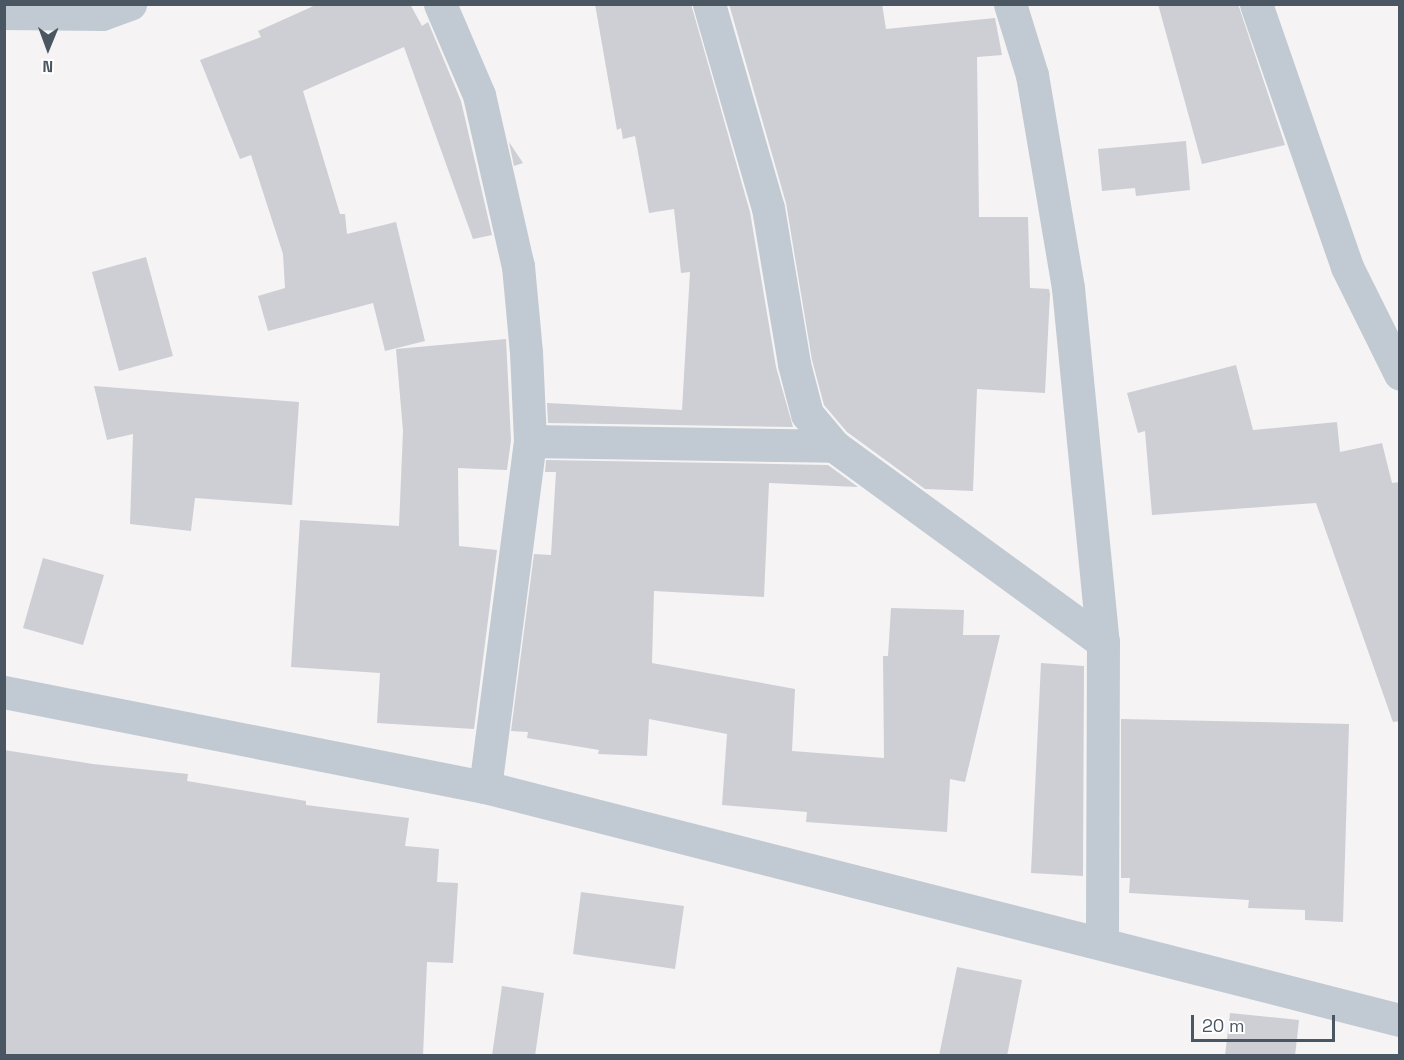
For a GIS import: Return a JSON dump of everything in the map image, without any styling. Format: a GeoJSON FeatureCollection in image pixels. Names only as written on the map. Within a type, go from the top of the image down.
{"type":"FeatureCollection","features":[{"type":"Feature","properties":{"kind":"street"},"geometry":{"type":"LineString","coordinates":[[4,13],[102,14],[130,4]]}},
{"type":"Feature","properties":{"kind":"street"},"geometry":{"type":"LineString","coordinates":[[440,4],[479,95],[518,266],[530,441],[485,787]]}},
{"type":"Feature","properties":{"kind":"street"},"geometry":{"type":"LineString","coordinates":[[709,4],[768,208],[794,364],[807,414],[834,447],[1103,642]]}},
{"type":"Feature","properties":{"kind":"street"},"geometry":{"type":"LineString","coordinates":[[1010,4],[1032,75],[1068,288],[1103,642],[1102,943]]}},
{"type":"Feature","properties":{"kind":"street"},"geometry":{"type":"LineString","coordinates":[[1256,4],[1347,267],[1400,374]]}},
{"type":"Feature","properties":{"kind":"street"},"geometry":{"type":"LineString","coordinates":[[530,441],[834,447]]}},
{"type":"Feature","properties":{"kind":"street"},"geometry":{"type":"LineString","coordinates":[[4,692],[485,787],[1400,1020]]}},
{"type":"Feature","properties":{"kind":"building"},"geometry":{"type":"Polygon","coordinates":[[[318,4],[410,4],[422,26],[428,22],[461,101],[492,235],[473,239],[404,47],[303,91],[340,214],[345,214],[347,234],[396,222],[425,341],[385,351],[373,303],[268,331],[258,296],[285,288],[283,254],[251,155],[240,159],[200,60],[261,37],[258,31],[318,4]]]}},
{"type":"Feature","properties":{"kind":"building"},"geometry":{"type":"Polygon","coordinates":[[[595,4],[691,4],[750,212],[776,367],[793,427],[548,423],[547,403],[682,410],[690,272],[681,273],[674,209],[649,213],[635,136],[623,139],[621,128],[617,130],[595,4]]]}},
{"type":"Feature","properties":{"kind":"building"},"geometry":{"type":"Polygon","coordinates":[[[729,4],[882,4],[886,29],[995,18],[1002,55],[977,57],[979,217],[1028,217],[1030,288],[1049,289],[1050,294],[1045,393],[977,389],[973,491],[925,489],[847,432],[824,405],[812,360],[786,203],[729,4]]]}},
{"type":"Feature","properties":{"kind":"building"},"geometry":{"type":"Polygon","coordinates":[[[1158,4],[1238,4],[1285,145],[1202,164],[1158,4]]]}},
{"type":"Feature","properties":{"kind":"building"},"geometry":{"type":"Polygon","coordinates":[[[1186,141],[1190,190],[1136,196],[1135,188],[1102,191],[1098,149],[1186,141]]]}},
{"type":"Feature","properties":{"kind":"building"},"geometry":{"type":"Polygon","coordinates":[[[509,142],[523,163],[514,166],[509,142]]]}},
{"type":"Feature","properties":{"kind":"building"},"geometry":{"type":"Polygon","coordinates":[[[146,257],[173,356],[119,371],[92,272],[146,257]]]}},
{"type":"Feature","properties":{"kind":"building"},"geometry":{"type":"Polygon","coordinates":[[[506,339],[511,440],[507,470],[458,468],[459,546],[497,550],[474,729],[377,723],[380,673],[291,667],[300,520],[399,526],[403,431],[396,349],[506,339]]]}},
{"type":"Feature","properties":{"kind":"building"},"geometry":{"type":"Polygon","coordinates":[[[1236,365],[1253,430],[1337,422],[1340,452],[1382,443],[1392,483],[1400,482],[1400,721],[1393,722],[1316,503],[1152,515],[1145,431],[1138,433],[1127,393],[1236,365]]]}},
{"type":"Feature","properties":{"kind":"building"},"geometry":{"type":"Polygon","coordinates":[[[94,386],[299,402],[292,505],[195,498],[191,531],[130,524],[133,434],[107,440],[94,386]]]}},
{"type":"Feature","properties":{"kind":"building"},"geometry":{"type":"Polygon","coordinates":[[[546,460],[828,465],[858,487],[769,483],[764,597],[654,591],[652,663],[795,689],[792,751],[884,758],[883,656],[888,656],[891,608],[964,610],[963,635],[1000,635],[965,782],[950,779],[947,832],[806,822],[807,812],[722,805],[727,734],[649,719],[647,756],[598,754],[599,750],[527,738],[528,732],[511,731],[534,554],[551,555],[556,472],[545,472],[546,460]]]}},
{"type":"Feature","properties":{"kind":"building"},"geometry":{"type":"Polygon","coordinates":[[[43,558],[104,575],[83,645],[23,628],[43,558]]]}},
{"type":"Feature","properties":{"kind":"building"},"geometry":{"type":"Polygon","coordinates":[[[1041,663],[1084,666],[1083,876],[1031,873],[1041,663]]]}},
{"type":"Feature","properties":{"kind":"building"},"geometry":{"type":"Polygon","coordinates":[[[1121,719],[1349,724],[1343,922],[1305,920],[1305,910],[1248,908],[1249,900],[1129,893],[1130,878],[1121,878],[1121,719]]]}},
{"type":"Feature","properties":{"kind":"building"},"geometry":{"type":"Polygon","coordinates":[[[4,750],[93,764],[188,774],[187,781],[306,801],[306,805],[409,818],[405,846],[439,849],[437,882],[458,883],[453,963],[427,962],[423,1056],[4,1056],[4,750]]]}},
{"type":"Feature","properties":{"kind":"building"},"geometry":{"type":"Polygon","coordinates":[[[581,892],[684,906],[675,969],[573,954],[581,892]]]}},
{"type":"Feature","properties":{"kind":"building"},"geometry":{"type":"Polygon","coordinates":[[[957,967],[1022,980],[1007,1056],[939,1056],[957,967]]]}},
{"type":"Feature","properties":{"kind":"building"},"geometry":{"type":"Polygon","coordinates":[[[502,986],[544,993],[535,1056],[492,1056],[502,986]]]}},
{"type":"Feature","properties":{"kind":"building"},"geometry":{"type":"Polygon","coordinates":[[[1230,1013],[1299,1020],[1295,1056],[1225,1056],[1230,1013]]]}}]}
